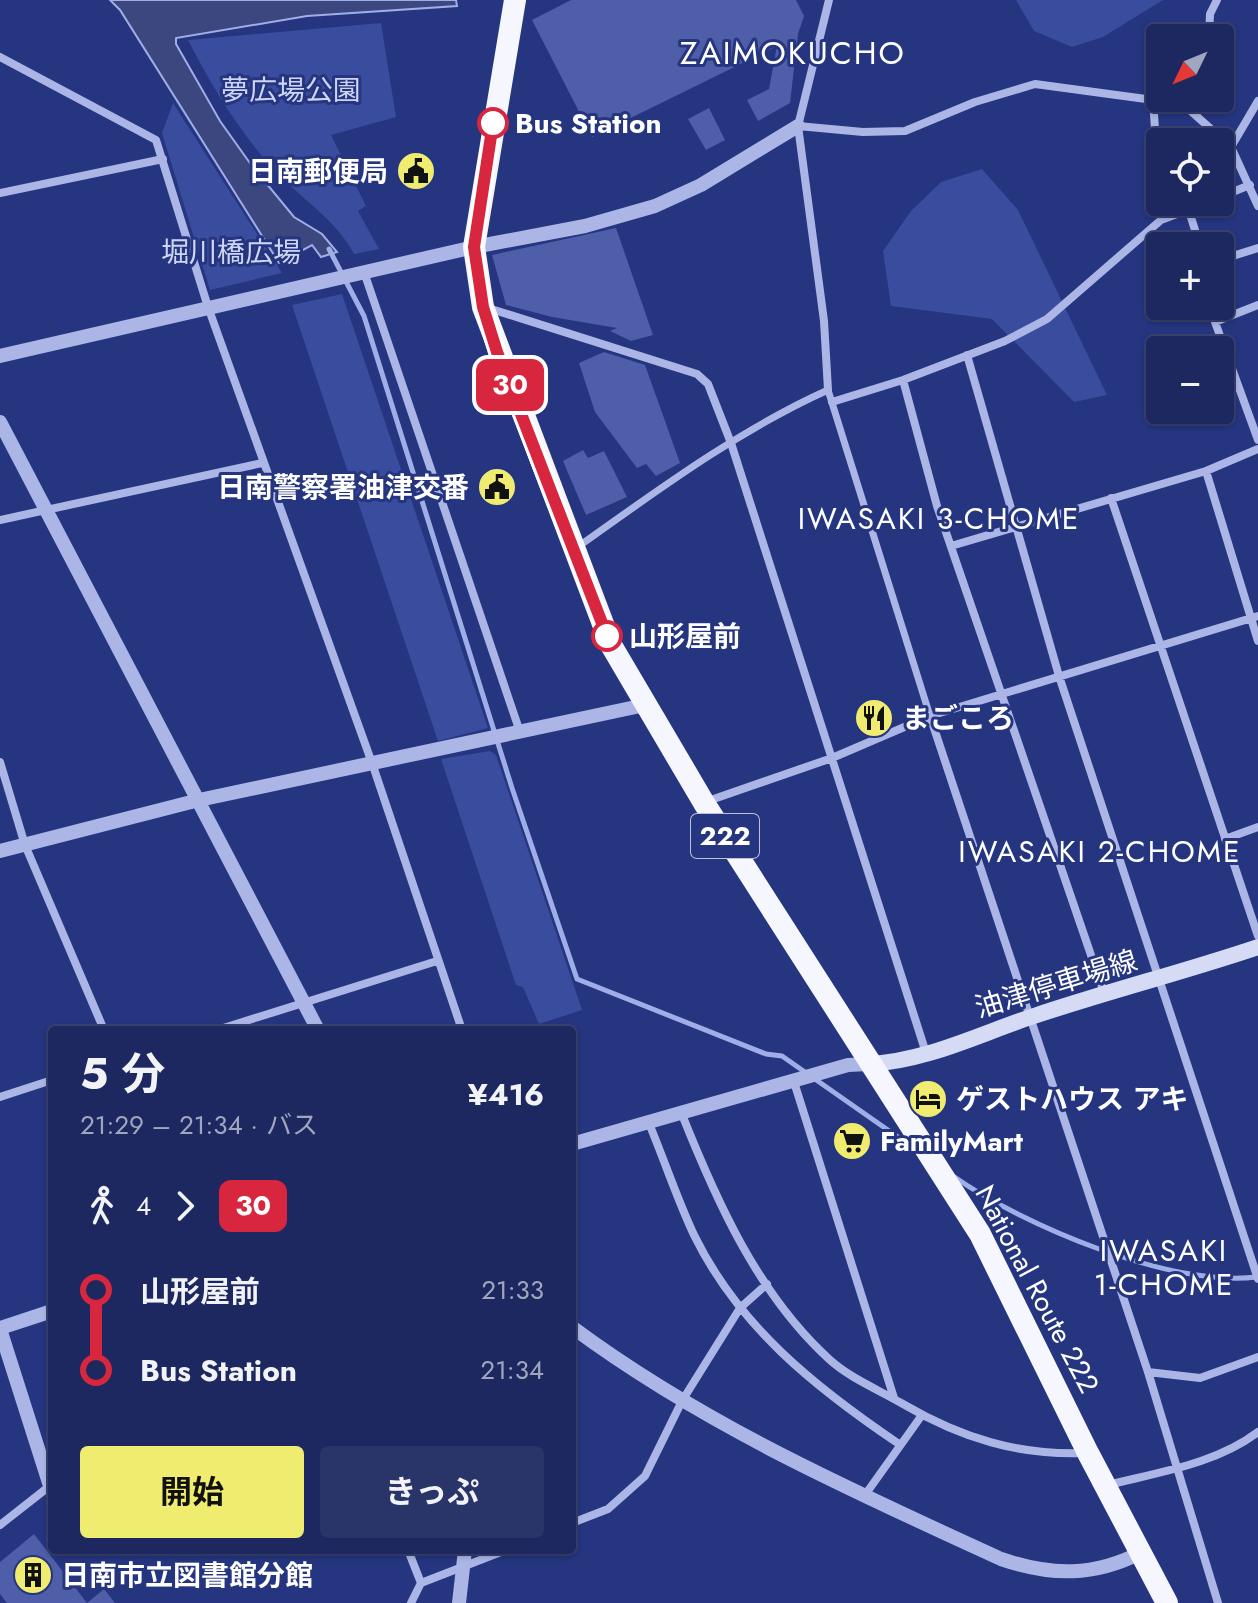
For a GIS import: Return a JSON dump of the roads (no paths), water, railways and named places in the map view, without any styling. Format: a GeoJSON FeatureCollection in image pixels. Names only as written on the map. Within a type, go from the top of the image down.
{"type":"FeatureCollection","features":[{"type":"Feature","properties":{"kind":"highway","name":"National Route 222"},"geometry":{"type":"LineString","coordinates":[[514,4],[474,247],[483,307],[611,645],[704,803],[980,1234],[1088,1453],[1108,1485],[1167,1603]]}},
{"type":"Feature","properties":{"kind":"main road","name":"油津停車場線"},"geometry":{"type":"LineString","coordinates":[[869,1064],[905,1062],[1030,1017],[1104,993],[1159,980],[1258,947]]}},
{"type":"Feature","properties":{"kind":"street"},"geometry":{"type":"LineString","coordinates":[[829,0],[798,126],[824,321],[828,390],[930,716],[1148,1372],[1218,1603]]}},
{"type":"Feature","properties":{"kind":"street"},"geometry":{"type":"LineString","coordinates":[[1210,24],[1210,14],[1217,0]]}},
{"type":"Feature","properties":{"kind":"street"},"geometry":{"type":"LineString","coordinates":[[0,57],[156,140],[208,307],[372,763],[461,1026]]}},
{"type":"Feature","properties":{"kind":"street"},"geometry":{"type":"LineString","coordinates":[[0,356],[474,247],[585,226],[655,206],[701,185],[798,126],[863,132],[905,131],[975,102],[1035,84],[1146,98]]}},
{"type":"Feature","properties":{"kind":"street"},"geometry":{"type":"LineString","coordinates":[[1234,142],[1258,101]]}},
{"type":"Feature","properties":{"kind":"street"},"geometry":{"type":"LineString","coordinates":[[1154,112],[1161,220]]}},
{"type":"Feature","properties":{"kind":"street"},"geometry":{"type":"LineString","coordinates":[[1197,112],[1212,128]]}},
{"type":"Feature","properties":{"kind":"street"},"geometry":{"type":"LineString","coordinates":[[1234,153],[1258,206]]}},
{"type":"Feature","properties":{"kind":"street"},"geometry":{"type":"LineString","coordinates":[[0,193],[163,159]]}},
{"type":"Feature","properties":{"kind":"street"},"geometry":{"type":"LineString","coordinates":[[1234,191],[1250,185]]}},
{"type":"Feature","properties":{"kind":"street"},"geometry":{"type":"LineString","coordinates":[[832,402],[903,380],[1047,319],[1161,220],[1173,216]]}},
{"type":"Feature","properties":{"kind":"street"},"geometry":{"type":"LineString","coordinates":[[1234,256],[1258,248]]}},
{"type":"Feature","properties":{"kind":"street"},"geometry":{"type":"LineString","coordinates":[[360,273],[514,733]]}},
{"type":"Feature","properties":{"kind":"street"},"geometry":{"type":"LineString","coordinates":[[1258,305],[1215,322],[1258,440]]}},
{"type":"Feature","properties":{"kind":"street"},"geometry":{"type":"LineString","coordinates":[[483,307],[697,374],[708,384],[731,443],[926,1054]]}},
{"type":"Feature","properties":{"kind":"street"},"geometry":{"type":"LineString","coordinates":[[967,355],[1059,676],[1258,1279]]}},
{"type":"Feature","properties":{"kind":"street"},"geometry":{"type":"LineString","coordinates":[[903,380],[951,546],[1104,993]]}},
{"type":"Feature","properties":{"kind":"street"},"geometry":{"type":"LineString","coordinates":[[573,550],[731,443],[790,407],[828,390]]}},
{"type":"Feature","properties":{"kind":"street"},"geometry":{"type":"LineString","coordinates":[[0,422],[43,510],[316,1026]]}},
{"type":"Feature","properties":{"kind":"street"},"geometry":{"type":"LineString","coordinates":[[951,546],[1206,471],[1258,449]]}},
{"type":"Feature","properties":{"kind":"street"},"geometry":{"type":"LineString","coordinates":[[0,520],[262,463]]}},
{"type":"Feature","properties":{"kind":"street"},"geometry":{"type":"LineString","coordinates":[[1206,471],[1254,618],[1258,641]]}},
{"type":"Feature","properties":{"kind":"street"},"geometry":{"type":"LineString","coordinates":[[1111,498],[1258,936]]}},
{"type":"Feature","properties":{"kind":"street"},"geometry":{"type":"LineString","coordinates":[[704,803],[832,758],[930,716],[1254,618]]}},
{"type":"Feature","properties":{"kind":"street"},"geometry":{"type":"LineString","coordinates":[[0,851],[199,800],[462,747],[645,705]]}},
{"type":"Feature","properties":{"kind":"street"},"geometry":{"type":"LineString","coordinates":[[0,762],[25,845],[102,1026]]}},
{"type":"Feature","properties":{"kind":"street"},"geometry":{"type":"LineString","coordinates":[[1225,839],[1258,827]]}},
{"type":"Feature","properties":{"kind":"street"},"geometry":{"type":"LineString","coordinates":[[231,1026],[437,961]]}},
{"type":"Feature","properties":{"kind":"street"},"geometry":{"type":"LineString","coordinates":[[576,1143],[680,1110],[794,1082],[848,1065],[869,1064]]}},
{"type":"Feature","properties":{"kind":"street"},"geometry":{"type":"LineString","coordinates":[[0,1097],[48,1081]]}},
{"type":"Feature","properties":{"kind":"street"},"geometry":{"type":"LineString","coordinates":[[794,1082],[894,1398]]}},
{"type":"Feature","properties":{"kind":"street"},"geometry":{"type":"LineString","coordinates":[[680,1110],[730,1223],[767,1284],[829,1358],[922,1415],[1013,1450],[1050,1454],[1088,1453]]}},
{"type":"Feature","properties":{"kind":"street"},"geometry":{"type":"LineString","coordinates":[[648,1120],[695,1237],[740,1308],[814,1385],[899,1444]]}},
{"type":"Feature","properties":{"kind":"street"},"geometry":{"type":"LineString","coordinates":[[576,1521],[608,1509],[645,1476],[682,1401],[740,1308],[767,1284]]}},
{"type":"Feature","properties":{"kind":"street"},"geometry":{"type":"LineString","coordinates":[[48,1312],[0,1329],[48,1476]]}},
{"type":"Feature","properties":{"kind":"street"},"geometry":{"type":"LineString","coordinates":[[576,1330],[682,1401],[763,1447],[1030,1569],[1056,1573],[1101,1570],[1142,1552]]}},
{"type":"Feature","properties":{"kind":"street"},"geometry":{"type":"LineString","coordinates":[[1148,1372],[1200,1378],[1258,1357]]}},
{"type":"Feature","properties":{"kind":"street"},"geometry":{"type":"LineString","coordinates":[[865,1495],[922,1415]]}},
{"type":"Feature","properties":{"kind":"street"},"geometry":{"type":"LineString","coordinates":[[1108,1485],[1177,1468],[1233,1449],[1258,1432]]}},
{"type":"Feature","properties":{"kind":"street"},"geometry":{"type":"LineString","coordinates":[[0,1525],[48,1487]]}},
{"type":"Feature","properties":{"kind":"street"},"geometry":{"type":"LineString","coordinates":[[410,1554],[421,1583]]}},
{"type":"Feature","properties":{"kind":"street"},"geometry":{"type":"LineString","coordinates":[[459,1603],[465,1554]]}},
{"type":"Feature","properties":{"kind":"street"},"geometry":{"type":"LineString","coordinates":[[411,1603],[421,1583],[496,1554]]}},
{"type":"Feature","properties":{"kind":"waterway"},"geometry":{"type":"LineString","coordinates":[[329,249],[364,316],[512,788],[577,979],[766,1054],[782,1056],[915,1149]]}},
{"type":"Feature","properties":{"kind":"waterway"},"geometry":{"type":"LineString","coordinates":[[953,1176],[1057,1233],[1141,1263],[1222,1278],[1257,1277]]}},
{"type":"Feature","properties":{"kind":"place","name":"Bus Station"},"geometry":{"type":"Point","coordinates":[493,123]}},
{"type":"Feature","properties":{"kind":"place","name":"日南郵便局"},"geometry":{"type":"Point","coordinates":[416,171]}},
{"type":"Feature","properties":{"kind":"place","name":"日南警察署油津交番"},"geometry":{"type":"Point","coordinates":[497,487]}},
{"type":"Feature","properties":{"kind":"place","name":"山形屋前"},"geometry":{"type":"Point","coordinates":[607,636]}},
{"type":"Feature","properties":{"kind":"place","name":"まごころ"},"geometry":{"type":"Point","coordinates":[874,718]}},
{"type":"Feature","properties":{"kind":"place","name":"ゲストハウス アキ"},"geometry":{"type":"Point","coordinates":[928,1099]}},
{"type":"Feature","properties":{"kind":"place","name":"FamilyMart"},"geometry":{"type":"Point","coordinates":[852,1141]}},
{"type":"Feature","properties":{"kind":"place","name":"日南市立図書館分館"},"geometry":{"type":"Point","coordinates":[33,1575]}},
{"type":"Feature","properties":{"kind":"district","name":"ZAIMOKUCHO"},"geometry":{"type":"Point","coordinates":[793,53]}},
{"type":"Feature","properties":{"kind":"district","name":"IWASAKI 3-CHOME"},"geometry":{"type":"Point","coordinates":[939,518]}},
{"type":"Feature","properties":{"kind":"district","name":"IWASAKI 2-CHOME"},"geometry":{"type":"Point","coordinates":[1100,851]}},
{"type":"Feature","properties":{"kind":"district","name":"IWASAKI 1-CHOME"},"geometry":{"type":"Point","coordinates":[1164,1267]}},
{"type":"Feature","properties":{"kind":"park label","name":"夢広場公園"},"geometry":{"type":"Point","coordinates":[291,90]}},
{"type":"Feature","properties":{"kind":"park label","name":"堀川橋広場"},"geometry":{"type":"Point","coordinates":[231,252]}}]}
